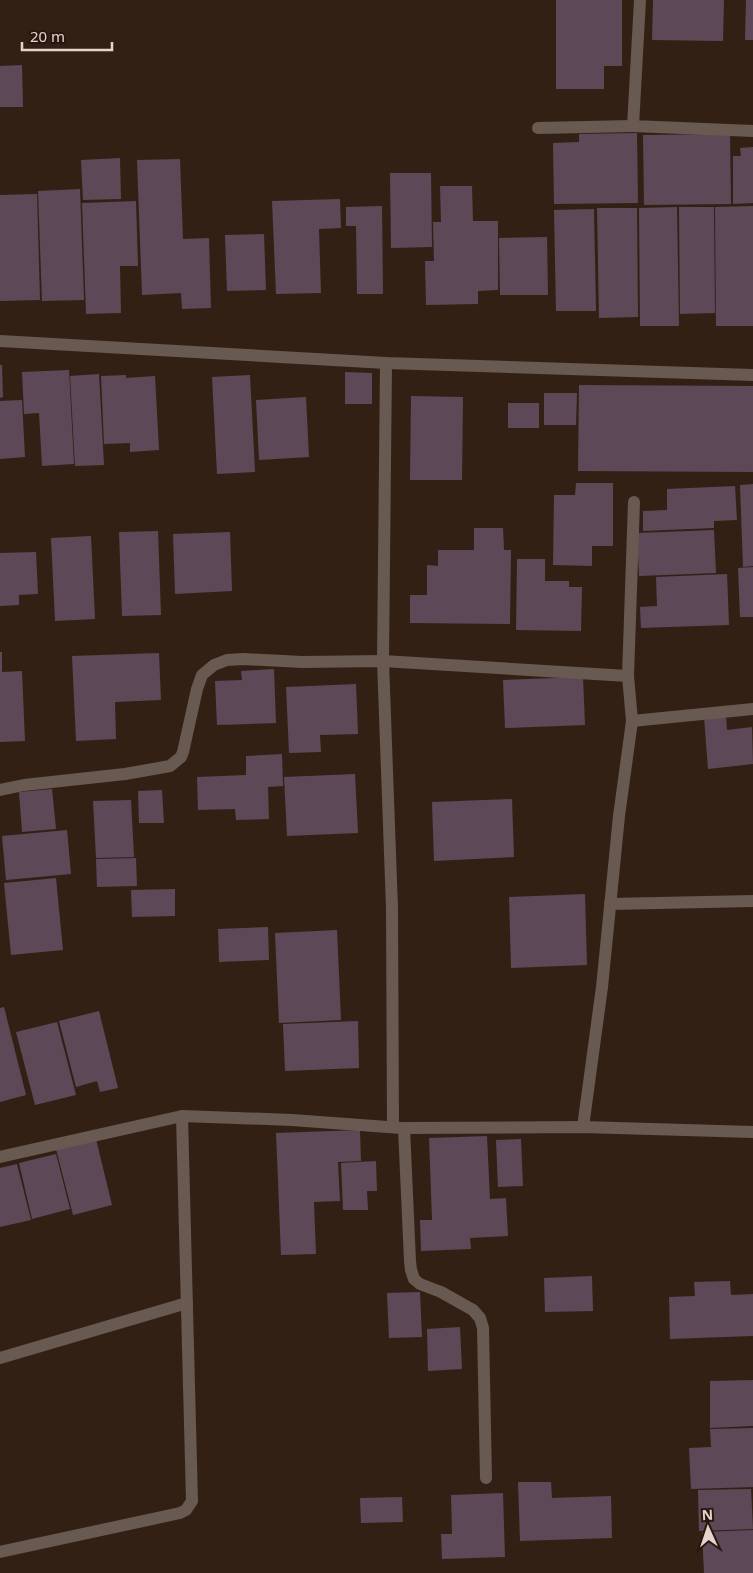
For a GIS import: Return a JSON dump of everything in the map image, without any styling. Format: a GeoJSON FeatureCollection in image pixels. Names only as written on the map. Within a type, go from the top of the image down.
{"type":"FeatureCollection","features":[{"type":"Feature","properties":{"kind":"street"},"geometry":{"type":"LineString","coordinates":[[633,126],[640,0]]}},
{"type":"Feature","properties":{"kind":"street"},"geometry":{"type":"LineString","coordinates":[[538,128],[633,126],[753,131]]}},
{"type":"Feature","properties":{"kind":"street"},"geometry":{"type":"LineString","coordinates":[[0,341],[386,363],[753,375]]}},
{"type":"Feature","properties":{"kind":"street"},"geometry":{"type":"LineString","coordinates":[[386,363],[383,661],[398,1128],[410,1261],[414,1279],[420,1284],[441,1292],[473,1310],[480,1318],[483,1328],[486,1478]]}},
{"type":"Feature","properties":{"kind":"street"},"geometry":{"type":"LineString","coordinates":[[583,1127],[602,987],[619,816],[632,721],[628,676],[634,502]]}},
{"type":"Feature","properties":{"kind":"street"},"geometry":{"type":"LineString","coordinates":[[0,790],[24,784],[125,774],[170,766],[181,757],[183,752],[197,689],[202,675],[214,665],[227,660],[302,662],[383,661],[628,676]]}},
{"type":"Feature","properties":{"kind":"street"},"geometry":{"type":"LineString","coordinates":[[632,721],[753,709]]}},
{"type":"Feature","properties":{"kind":"street"},"geometry":{"type":"LineString","coordinates":[[610,904],[753,901]]}},
{"type":"Feature","properties":{"kind":"street"},"geometry":{"type":"LineString","coordinates":[[0,1552],[180,1513],[192,1501],[182,1116]]}},
{"type":"Feature","properties":{"kind":"street"},"geometry":{"type":"LineString","coordinates":[[0,1158],[182,1116],[292,1120],[398,1128],[583,1127],[753,1132]]}},
{"type":"Feature","properties":{"kind":"street"},"geometry":{"type":"LineString","coordinates":[[0,1358],[187,1303]]}},
{"type":"Feature","properties":{"kind":"building"},"geometry":{"type":"Polygon","coordinates":[[[556,0],[622,0],[622,66],[604,66],[604,89],[556,89],[556,0]]]}},
{"type":"Feature","properties":{"kind":"building"},"geometry":{"type":"Polygon","coordinates":[[[653,0],[724,0],[723,41],[652,40],[653,0]]]}},
{"type":"Feature","properties":{"kind":"building"},"geometry":{"type":"Polygon","coordinates":[[[746,0],[753,0],[753,40],[745,40],[746,0]]]}},
{"type":"Feature","properties":{"kind":"building"},"geometry":{"type":"Polygon","coordinates":[[[22,65],[23,107],[0,107],[0,66],[22,65]]]}},
{"type":"Feature","properties":{"kind":"building"},"geometry":{"type":"Polygon","coordinates":[[[637,133],[638,203],[554,204],[553,143],[579,142],[579,134],[637,133]]]}},
{"type":"Feature","properties":{"kind":"building"},"geometry":{"type":"Polygon","coordinates":[[[730,134],[731,204],[644,205],[643,135],[730,134]]]}},
{"type":"Feature","properties":{"kind":"building"},"geometry":{"type":"Polygon","coordinates":[[[753,147],[753,203],[733,204],[733,156],[741,156],[740,148],[753,147]]]}},
{"type":"Feature","properties":{"kind":"building"},"geometry":{"type":"Polygon","coordinates":[[[120,158],[121,199],[83,200],[81,160],[120,158]]]}},
{"type":"Feature","properties":{"kind":"building"},"geometry":{"type":"Polygon","coordinates":[[[180,159],[183,239],[209,238],[211,308],[182,309],[181,293],[142,295],[137,160],[180,159]]]}},
{"type":"Feature","properties":{"kind":"building"},"geometry":{"type":"Polygon","coordinates":[[[390,173],[431,173],[432,247],[391,248],[390,173]]]}},
{"type":"Feature","properties":{"kind":"building"},"geometry":{"type":"Polygon","coordinates":[[[440,186],[472,186],[473,221],[498,221],[498,290],[478,291],[478,304],[426,305],[425,261],[434,261],[433,222],[441,222],[440,186]]]}},
{"type":"Feature","properties":{"kind":"building"},"geometry":{"type":"Polygon","coordinates":[[[80,189],[84,300],[42,301],[38,191],[80,189]]]}},
{"type":"Feature","properties":{"kind":"building"},"geometry":{"type":"Polygon","coordinates":[[[37,194],[40,300],[0,301],[0,195],[37,194]]]}},
{"type":"Feature","properties":{"kind":"building"},"geometry":{"type":"Polygon","coordinates":[[[340,199],[341,228],[319,229],[321,293],[276,294],[272,201],[340,199]]]}},
{"type":"Feature","properties":{"kind":"building"},"geometry":{"type":"Polygon","coordinates":[[[136,201],[138,266],[120,266],[121,313],[86,314],[82,203],[136,201]]]}},
{"type":"Feature","properties":{"kind":"building"},"geometry":{"type":"Polygon","coordinates":[[[382,206],[383,294],[357,294],[356,226],[346,226],[346,207],[382,206]]]}},
{"type":"Feature","properties":{"kind":"building"},"geometry":{"type":"Polygon","coordinates":[[[753,206],[753,326],[716,326],[715,207],[753,206]]]}},
{"type":"Feature","properties":{"kind":"building"},"geometry":{"type":"Polygon","coordinates":[[[677,207],[679,326],[640,326],[639,208],[677,207]]]}},
{"type":"Feature","properties":{"kind":"building"},"geometry":{"type":"Polygon","coordinates":[[[679,207],[714,207],[715,313],[680,314],[679,207]]]}},
{"type":"Feature","properties":{"kind":"building"},"geometry":{"type":"Polygon","coordinates":[[[597,208],[637,208],[638,317],[599,318],[597,208]]]}},
{"type":"Feature","properties":{"kind":"building"},"geometry":{"type":"Polygon","coordinates":[[[594,209],[596,311],[556,311],[554,210],[594,209]]]}},
{"type":"Feature","properties":{"kind":"building"},"geometry":{"type":"Polygon","coordinates":[[[264,234],[266,290],[227,291],[225,235],[264,234]]]}},
{"type":"Feature","properties":{"kind":"building"},"geometry":{"type":"Polygon","coordinates":[[[547,237],[548,295],[500,295],[499,238],[547,237]]]}},
{"type":"Feature","properties":{"kind":"building"},"geometry":{"type":"Polygon","coordinates":[[[0,365],[2,365],[3,397],[0,398],[0,365]]]}},
{"type":"Feature","properties":{"kind":"building"},"geometry":{"type":"Polygon","coordinates":[[[69,370],[74,464],[42,466],[39,413],[24,414],[22,372],[69,370]]]}},
{"type":"Feature","properties":{"kind":"building"},"geometry":{"type":"Polygon","coordinates":[[[345,372],[372,373],[372,404],[345,404],[345,372]]]}},
{"type":"Feature","properties":{"kind":"building"},"geometry":{"type":"Polygon","coordinates":[[[99,374],[104,465],[75,466],[70,376],[99,374]]]}},
{"type":"Feature","properties":{"kind":"building"},"geometry":{"type":"Polygon","coordinates":[[[126,375],[126,378],[155,376],[159,450],[130,452],[130,443],[104,444],[101,376],[126,375]]]}},
{"type":"Feature","properties":{"kind":"building"},"geometry":{"type":"Polygon","coordinates":[[[250,375],[255,472],[217,474],[212,377],[250,375]]]}},
{"type":"Feature","properties":{"kind":"building"},"geometry":{"type":"Polygon","coordinates":[[[579,385],[753,386],[753,472],[578,471],[579,385]]]}},
{"type":"Feature","properties":{"kind":"building"},"geometry":{"type":"Polygon","coordinates":[[[544,393],[577,393],[576,425],[544,425],[544,393]]]}},
{"type":"Feature","properties":{"kind":"building"},"geometry":{"type":"Polygon","coordinates":[[[411,396],[463,397],[462,480],[410,480],[411,396]]]}},
{"type":"Feature","properties":{"kind":"building"},"geometry":{"type":"Polygon","coordinates":[[[306,397],[309,457],[259,460],[256,400],[306,397]]]}},
{"type":"Feature","properties":{"kind":"building"},"geometry":{"type":"Polygon","coordinates":[[[22,400],[25,457],[0,459],[0,401],[22,400]]]}},
{"type":"Feature","properties":{"kind":"building"},"geometry":{"type":"Polygon","coordinates":[[[508,403],[539,403],[539,428],[508,428],[508,403]]]}},
{"type":"Feature","properties":{"kind":"building"},"geometry":{"type":"Polygon","coordinates":[[[576,483],[613,483],[613,546],[592,546],[592,566],[553,565],[554,495],[575,495],[576,483]]]}},
{"type":"Feature","properties":{"kind":"building"},"geometry":{"type":"Polygon","coordinates":[[[753,484],[753,566],[743,567],[740,485],[753,484]]]}},
{"type":"Feature","properties":{"kind":"building"},"geometry":{"type":"Polygon","coordinates":[[[735,486],[737,520],[714,521],[714,528],[643,531],[643,511],[667,510],[667,489],[735,486]]]}},
{"type":"Feature","properties":{"kind":"building"},"geometry":{"type":"Polygon","coordinates":[[[474,528],[503,528],[504,550],[511,550],[510,624],[410,623],[410,595],[427,595],[427,565],[438,566],[438,550],[474,550],[474,528]]]}},
{"type":"Feature","properties":{"kind":"building"},"geometry":{"type":"Polygon","coordinates":[[[714,530],[716,573],[639,576],[637,533],[714,530]]]}},
{"type":"Feature","properties":{"kind":"building"},"geometry":{"type":"Polygon","coordinates":[[[158,531],[161,615],[122,616],[119,532],[158,531]]]}},
{"type":"Feature","properties":{"kind":"building"},"geometry":{"type":"Polygon","coordinates":[[[230,532],[232,591],[175,594],[173,534],[230,532]]]}},
{"type":"Feature","properties":{"kind":"building"},"geometry":{"type":"Polygon","coordinates":[[[91,536],[95,619],[55,621],[51,538],[91,536]]]}},
{"type":"Feature","properties":{"kind":"building"},"geometry":{"type":"Polygon","coordinates":[[[36,552],[38,594],[19,595],[19,605],[0,606],[0,553],[36,552]]]}},
{"type":"Feature","properties":{"kind":"building"},"geometry":{"type":"Polygon","coordinates":[[[517,559],[545,559],[545,581],[569,581],[569,587],[582,587],[581,631],[516,630],[517,559]]]}},
{"type":"Feature","properties":{"kind":"building"},"geometry":{"type":"Polygon","coordinates":[[[753,567],[753,617],[740,617],[738,568],[753,567]]]}},
{"type":"Feature","properties":{"kind":"building"},"geometry":{"type":"Polygon","coordinates":[[[727,574],[729,625],[641,628],[640,607],[657,606],[656,577],[727,574]]]}},
{"type":"Feature","properties":{"kind":"building"},"geometry":{"type":"Polygon","coordinates":[[[0,652],[2,652],[2,672],[22,671],[25,741],[0,742],[0,652]]]}},
{"type":"Feature","properties":{"kind":"building"},"geometry":{"type":"Polygon","coordinates":[[[159,653],[161,700],[115,702],[116,739],[76,741],[72,656],[159,653]]]}},
{"type":"Feature","properties":{"kind":"building"},"geometry":{"type":"Polygon","coordinates":[[[274,669],[276,723],[217,725],[215,681],[242,680],[241,671],[274,669]]]}},
{"type":"Feature","properties":{"kind":"building"},"geometry":{"type":"Polygon","coordinates":[[[583,677],[585,725],[505,728],[503,680],[583,677]]]}},
{"type":"Feature","properties":{"kind":"building"},"geometry":{"type":"Polygon","coordinates":[[[356,684],[358,734],[320,735],[321,752],[289,753],[286,687],[356,684]]]}},
{"type":"Feature","properties":{"kind":"building"},"geometry":{"type":"Polygon","coordinates":[[[726,715],[727,730],[752,727],[753,764],[708,769],[704,717],[726,715]]]}},
{"type":"Feature","properties":{"kind":"building"},"geometry":{"type":"Polygon","coordinates":[[[282,754],[283,786],[268,787],[269,819],[236,820],[235,809],[198,810],[197,777],[246,775],[246,756],[282,754]]]}},
{"type":"Feature","properties":{"kind":"building"},"geometry":{"type":"Polygon","coordinates":[[[355,774],[358,833],[287,836],[284,777],[355,774]]]}},
{"type":"Feature","properties":{"kind":"building"},"geometry":{"type":"Polygon","coordinates":[[[52,789],[56,829],[22,832],[19,792],[52,789]]]}},
{"type":"Feature","properties":{"kind":"building"},"geometry":{"type":"Polygon","coordinates":[[[162,790],[164,823],[139,823],[138,791],[162,790]]]}},
{"type":"Feature","properties":{"kind":"building"},"geometry":{"type":"Polygon","coordinates":[[[512,799],[514,857],[434,861],[432,802],[512,799]]]}},
{"type":"Feature","properties":{"kind":"building"},"geometry":{"type":"Polygon","coordinates":[[[131,800],[134,857],[96,858],[93,801],[131,800]]]}},
{"type":"Feature","properties":{"kind":"building"},"geometry":{"type":"Polygon","coordinates":[[[67,830],[71,874],[6,880],[2,836],[67,830]]]}},
{"type":"Feature","properties":{"kind":"building"},"geometry":{"type":"Polygon","coordinates":[[[136,858],[137,886],[97,887],[96,859],[136,858]]]}},
{"type":"Feature","properties":{"kind":"building"},"geometry":{"type":"Polygon","coordinates":[[[56,878],[63,950],[11,955],[4,883],[56,878]]]}},
{"type":"Feature","properties":{"kind":"building"},"geometry":{"type":"Polygon","coordinates":[[[175,889],[175,916],[132,917],[131,890],[175,889]]]}},
{"type":"Feature","properties":{"kind":"building"},"geometry":{"type":"Polygon","coordinates":[[[585,894],[587,965],[511,968],[509,897],[585,894]]]}},
{"type":"Feature","properties":{"kind":"building"},"geometry":{"type":"Polygon","coordinates":[[[268,927],[269,960],[219,962],[218,929],[268,927]]]}},
{"type":"Feature","properties":{"kind":"building"},"geometry":{"type":"Polygon","coordinates":[[[337,930],[341,1020],[279,1023],[275,933],[337,930]]]}},
{"type":"Feature","properties":{"kind":"building"},"geometry":{"type":"Polygon","coordinates":[[[4,1007],[26,1095],[0,1102],[0,1008],[4,1007]]]}},
{"type":"Feature","properties":{"kind":"building"},"geometry":{"type":"Polygon","coordinates":[[[99,1011],[118,1088],[100,1092],[97,1081],[76,1087],[59,1021],[99,1011]]]}},
{"type":"Feature","properties":{"kind":"building"},"geometry":{"type":"Polygon","coordinates":[[[358,1021],[359,1068],[285,1071],[283,1024],[358,1021]]]}},
{"type":"Feature","properties":{"kind":"building"},"geometry":{"type":"Polygon","coordinates":[[[57,1022],[76,1095],[35,1105],[16,1032],[57,1022]]]}},
{"type":"Feature","properties":{"kind":"building"},"geometry":{"type":"Polygon","coordinates":[[[360,1130],[361,1161],[338,1162],[340,1201],[314,1202],[316,1254],[281,1255],[276,1133],[360,1130]]]}},
{"type":"Feature","properties":{"kind":"building"},"geometry":{"type":"Polygon","coordinates":[[[487,1136],[490,1199],[506,1198],[508,1236],[470,1238],[471,1249],[421,1251],[420,1220],[432,1220],[429,1138],[487,1136]]]}},
{"type":"Feature","properties":{"kind":"building"},"geometry":{"type":"Polygon","coordinates":[[[96,1139],[112,1205],[73,1215],[56,1149],[96,1139]]]}},
{"type":"Feature","properties":{"kind":"building"},"geometry":{"type":"Polygon","coordinates":[[[521,1139],[523,1186],[498,1187],[496,1140],[521,1139]]]}},
{"type":"Feature","properties":{"kind":"building"},"geometry":{"type":"Polygon","coordinates":[[[56,1154],[70,1209],[32,1219],[19,1163],[56,1154]]]}},
{"type":"Feature","properties":{"kind":"building"},"geometry":{"type":"Polygon","coordinates":[[[376,1161],[377,1191],[367,1191],[368,1210],[343,1210],[341,1163],[376,1161]]]}},
{"type":"Feature","properties":{"kind":"building"},"geometry":{"type":"Polygon","coordinates":[[[17,1164],[31,1220],[0,1227],[0,1168],[17,1164]]]}},
{"type":"Feature","properties":{"kind":"building"},"geometry":{"type":"Polygon","coordinates":[[[592,1276],[593,1311],[545,1312],[544,1278],[592,1276]]]}},
{"type":"Feature","properties":{"kind":"building"},"geometry":{"type":"Polygon","coordinates":[[[730,1281],[731,1295],[753,1294],[753,1336],[670,1339],[669,1297],[695,1296],[694,1282],[730,1281]]]}},
{"type":"Feature","properties":{"kind":"building"},"geometry":{"type":"Polygon","coordinates":[[[420,1292],[422,1337],[389,1338],[387,1293],[420,1292]]]}},
{"type":"Feature","properties":{"kind":"building"},"geometry":{"type":"Polygon","coordinates":[[[460,1327],[462,1369],[428,1371],[427,1329],[460,1327]]]}},
{"type":"Feature","properties":{"kind":"building"},"geometry":{"type":"Polygon","coordinates":[[[753,1380],[753,1426],[710,1428],[710,1381],[753,1380]]]}},
{"type":"Feature","properties":{"kind":"building"},"geometry":{"type":"Polygon","coordinates":[[[753,1428],[753,1487],[691,1489],[689,1448],[711,1447],[710,1429],[753,1428]]]}},
{"type":"Feature","properties":{"kind":"building"},"geometry":{"type":"Polygon","coordinates":[[[518,1482],[551,1482],[552,1498],[611,1496],[612,1538],[520,1541],[518,1482]]]}},
{"type":"Feature","properties":{"kind":"building"},"geometry":{"type":"Polygon","coordinates":[[[751,1489],[753,1529],[699,1531],[698,1490],[751,1489]]]}},
{"type":"Feature","properties":{"kind":"building"},"geometry":{"type":"Polygon","coordinates":[[[503,1493],[505,1557],[442,1559],[441,1534],[452,1534],[451,1495],[503,1493]]]}},
{"type":"Feature","properties":{"kind":"building"},"geometry":{"type":"Polygon","coordinates":[[[402,1497],[403,1522],[361,1523],[360,1498],[402,1497]]]}},
{"type":"Feature","properties":{"kind":"building"},"geometry":{"type":"Polygon","coordinates":[[[753,1530],[753,1573],[704,1573],[702,1532],[753,1530]]]}}]}
